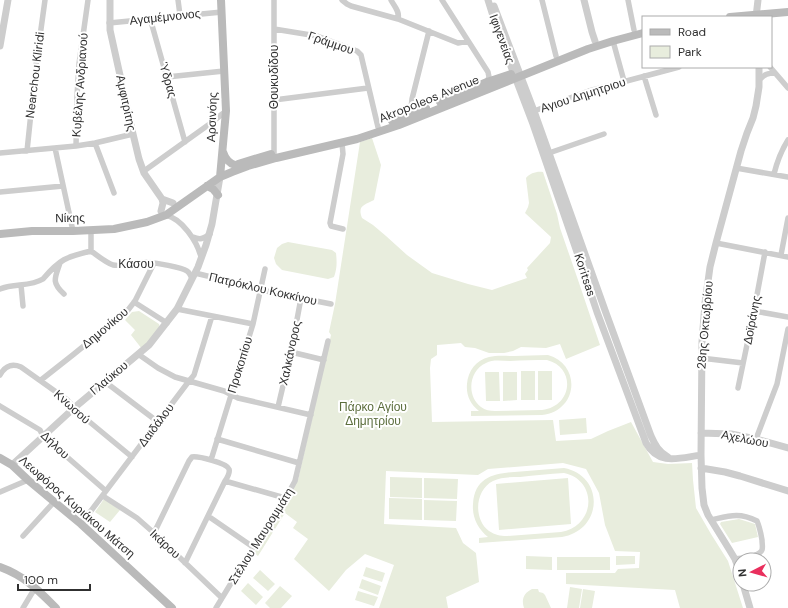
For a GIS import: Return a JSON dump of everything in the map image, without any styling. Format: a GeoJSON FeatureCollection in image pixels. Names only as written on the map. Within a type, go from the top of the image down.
{"type":"FeatureCollection","features":[{"type":"Feature","properties":{"kind":"main road","name":"Αρσινόης"},"geometry":{"type":"LineString","coordinates":[[221,0],[226,111],[221,174]]}},
{"type":"Feature","properties":{"kind":"main road"},"geometry":{"type":"LineString","coordinates":[[756,16],[788,12]]}},
{"type":"Feature","properties":{"kind":"main road"},"geometry":{"type":"LineString","coordinates":[[772,20],[788,18]]}},
{"type":"Feature","properties":{"kind":"main road","name":"Akropoleos Avenue"},"geometry":{"type":"LineString","coordinates":[[221,174],[276,158],[342,143],[376,133],[399,125],[556,56],[595,41],[642,28]]}},
{"type":"Feature","properties":{"kind":"main road","name":"Akropoleos Avenue"},"geometry":{"type":"LineString","coordinates":[[221,174],[235,165],[256,158],[340,138],[378,127],[487,82],[518,74],[612,41],[642,33]]}},
{"type":"Feature","properties":{"kind":"main road"},"geometry":{"type":"LineString","coordinates":[[223,151],[228,162],[235,165]]}},
{"type":"Feature","properties":{"kind":"main road","name":"Νίκης"},"geometry":{"type":"LineString","coordinates":[[174,206],[207,186],[221,174]]}},
{"type":"Feature","properties":{"kind":"main road","name":"Νίκης"},"geometry":{"type":"LineString","coordinates":[[0,234],[32,231],[114,229],[127,227],[164,213],[221,174]]}},
{"type":"Feature","properties":{"kind":"main road"},"geometry":{"type":"LineString","coordinates":[[207,186],[215,190],[218,195]]}},
{"type":"Feature","properties":{"kind":"main road","name":"Λεωφόρος Κυριάκου Μάτση"},"geometry":{"type":"LineString","coordinates":[[0,458],[12,465],[81,524],[172,608]]}},
{"type":"Feature","properties":{"kind":"main road"},"geometry":{"type":"LineString","coordinates":[[0,567],[21,577],[36,588],[56,608]]}},
{"type":"Feature","properties":{"kind":"street"},"geometry":{"type":"LineString","coordinates":[[0,46],[8,0]]}},
{"type":"Feature","properties":{"kind":"street","name":"Nearchou Kliridi"},"geometry":{"type":"LineString","coordinates":[[27,150],[45,0]]}},
{"type":"Feature","properties":{"kind":"street","name":"Κυβέλης Ανδριανού"},"geometry":{"type":"LineString","coordinates":[[76,146],[79,64],[88,0]]}},
{"type":"Feature","properties":{"kind":"street","name":"Αμφιτρίτης"},"geometry":{"type":"LineString","coordinates":[[110,0],[109,22],[126,98],[132,134],[144,171],[162,199]]}},
{"type":"Feature","properties":{"kind":"street"},"geometry":{"type":"LineString","coordinates":[[178,0],[180,15]]}},
{"type":"Feature","properties":{"kind":"street","name":"Θουκυδίδου"},"geometry":{"type":"LineString","coordinates":[[274,0],[274,153]]}},
{"type":"Feature","properties":{"kind":"street"},"geometry":{"type":"LineString","coordinates":[[342,0],[351,6],[398,19],[458,43],[468,41]]}},
{"type":"Feature","properties":{"kind":"street"},"geometry":{"type":"LineString","coordinates":[[391,0],[398,11],[398,19]]}},
{"type":"Feature","properties":{"kind":"street"},"geometry":{"type":"LineString","coordinates":[[442,0],[488,72],[489,77],[487,82]]}},
{"type":"Feature","properties":{"kind":"street","name":"Ιφιγενείας"},"geometry":{"type":"LineString","coordinates":[[488,0],[499,35],[518,74]]}},
{"type":"Feature","properties":{"kind":"street","name":"Ιφιγενείας"},"geometry":{"type":"LineString","coordinates":[[491,0],[518,74]]}},
{"type":"Feature","properties":{"kind":"street"},"geometry":{"type":"LineString","coordinates":[[542,0],[556,56]]}},
{"type":"Feature","properties":{"kind":"street"},"geometry":{"type":"LineString","coordinates":[[584,0],[595,41]]}},
{"type":"Feature","properties":{"kind":"street"},"geometry":{"type":"LineString","coordinates":[[628,0],[634,30]]}},
{"type":"Feature","properties":{"kind":"street"},"geometry":{"type":"LineString","coordinates":[[756,16],[758,0]]}},
{"type":"Feature","properties":{"kind":"street","name":"Αγαμέμνονος"},"geometry":{"type":"LineString","coordinates":[[109,22],[222,12]]}},
{"type":"Feature","properties":{"kind":"street","name":"Ύδρας"},"geometry":{"type":"LineString","coordinates":[[150,18],[185,142]]}},
{"type":"Feature","properties":{"kind":"street","name":"Γράμμου"},"geometry":{"type":"LineString","coordinates":[[274,29],[317,36],[357,51],[361,55],[378,127]]}},
{"type":"Feature","properties":{"kind":"street"},"geometry":{"type":"LineString","coordinates":[[412,113],[412,99],[429,32]]}},
{"type":"Feature","properties":{"kind":"street"},"geometry":{"type":"LineString","coordinates":[[612,41],[624,81]]}},
{"type":"Feature","properties":{"kind":"street","name":"Αγιου Δημητριου"},"geometry":{"type":"LineString","coordinates":[[534,111],[590,91],[675,68]]}},
{"type":"Feature","properties":{"kind":"street","name":"28ης Οκτωβρίου"},"geometry":{"type":"LineString","coordinates":[[747,133],[753,97],[754,68]]}},
{"type":"Feature","properties":{"kind":"street","name":"28ης Οκτωβρίου"},"geometry":{"type":"LineString","coordinates":[[732,554],[708,515],[704,505],[701,468],[701,358],[705,303],[710,267],[736,168],[756,106],[759,68]]}},
{"type":"Feature","properties":{"kind":"street"},"geometry":{"type":"LineString","coordinates":[[771,68],[788,88]]}},
{"type":"Feature","properties":{"kind":"street"},"geometry":{"type":"LineString","coordinates":[[167,77],[224,71]]}},
{"type":"Feature","properties":{"kind":"street"},"geometry":{"type":"LineString","coordinates":[[759,80],[765,74],[775,73]]}},
{"type":"Feature","properties":{"kind":"street","name":"Koritsas"},"geometry":{"type":"LineString","coordinates":[[518,74],[534,111],[581,236],[651,436],[659,451],[670,459]]}},
{"type":"Feature","properties":{"kind":"street","name":"Koritsas"},"geometry":{"type":"LineString","coordinates":[[518,74],[597,312],[646,443],[652,452],[659,457],[670,459],[701,455]]}},
{"type":"Feature","properties":{"kind":"street"},"geometry":{"type":"LineString","coordinates":[[644,76],[656,115]]}},
{"type":"Feature","properties":{"kind":"street"},"geometry":{"type":"LineString","coordinates":[[274,100],[368,88]]}},
{"type":"Feature","properties":{"kind":"street"},"geometry":{"type":"LineString","coordinates":[[144,171],[226,111]]}},
{"type":"Feature","properties":{"kind":"street"},"geometry":{"type":"LineString","coordinates":[[211,123],[219,124],[225,130]]}},
{"type":"Feature","properties":{"kind":"street"},"geometry":{"type":"LineString","coordinates":[[0,153],[76,146],[132,134]]}},
{"type":"Feature","properties":{"kind":"street"},"geometry":{"type":"LineString","coordinates":[[549,153],[604,134]]}},
{"type":"Feature","properties":{"kind":"street"},"geometry":{"type":"LineString","coordinates":[[774,174],[780,153],[788,140]]}},
{"type":"Feature","properties":{"kind":"street"},"geometry":{"type":"LineString","coordinates":[[95,143],[114,193]]}},
{"type":"Feature","properties":{"kind":"street"},"geometry":{"type":"LineString","coordinates":[[342,143],[343,154],[335,188],[330,223],[331,226],[343,229]]}},
{"type":"Feature","properties":{"kind":"street"},"geometry":{"type":"LineString","coordinates":[[55,148],[73,231]]}},
{"type":"Feature","properties":{"kind":"street"},"geometry":{"type":"LineString","coordinates":[[736,168],[788,177]]}},
{"type":"Feature","properties":{"kind":"street","name":"Αρσινόης"},"geometry":{"type":"LineString","coordinates":[[210,234],[221,174]]}},
{"type":"Feature","properties":{"kind":"street"},"geometry":{"type":"LineString","coordinates":[[0,192],[63,186]]}},
{"type":"Feature","properties":{"kind":"street"},"geometry":{"type":"LineString","coordinates":[[162,199],[174,206],[176,219]]}},
{"type":"Feature","properties":{"kind":"street"},"geometry":{"type":"LineString","coordinates":[[162,199],[164,213],[176,219],[192,237],[199,248],[202,258]]}},
{"type":"Feature","properties":{"kind":"street"},"geometry":{"type":"LineString","coordinates":[[781,255],[788,219]]}},
{"type":"Feature","properties":{"kind":"street"},"geometry":{"type":"LineString","coordinates":[[0,289],[32,283],[43,279],[61,261],[72,256],[92,251],[91,230]]}},
{"type":"Feature","properties":{"kind":"street"},"geometry":{"type":"LineString","coordinates":[[192,237],[202,239],[210,234]]}},
{"type":"Feature","properties":{"kind":"street"},"geometry":{"type":"LineString","coordinates":[[202,258],[210,234]]}},
{"type":"Feature","properties":{"kind":"street"},"geometry":{"type":"LineString","coordinates":[[716,243],[788,257]]}},
{"type":"Feature","properties":{"kind":"street","name":"Κάσου"},"geometry":{"type":"LineString","coordinates":[[92,251],[113,265],[148,262],[167,265],[195,273]]}},
{"type":"Feature","properties":{"kind":"street","name":"Δοϊράνης"},"geometry":{"type":"LineString","coordinates":[[738,388],[754,311],[764,252]]}},
{"type":"Feature","properties":{"kind":"street","name":"Γλαύκου"},"geometry":{"type":"LineString","coordinates":[[12,465],[104,381],[149,345],[177,309],[202,258]]}},
{"type":"Feature","properties":{"kind":"street"},"geometry":{"type":"LineString","coordinates":[[61,261],[55,282],[58,289],[64,294]]}},
{"type":"Feature","properties":{"kind":"street","name":"Δημονίκου"},"geometry":{"type":"LineString","coordinates":[[40,380],[120,318],[128,310],[134,302],[154,263]]}},
{"type":"Feature","properties":{"kind":"street","name":"Προκοπίου"},"geometry":{"type":"LineString","coordinates":[[211,460],[253,324],[265,269]]}},
{"type":"Feature","properties":{"kind":"street"},"geometry":{"type":"LineString","coordinates":[[184,270],[195,273]]}},
{"type":"Feature","properties":{"kind":"street","name":"Πατρόκλου Κοκκίνου"},"geometry":{"type":"LineString","coordinates":[[195,273],[266,291],[331,304]]}},
{"type":"Feature","properties":{"kind":"street"},"geometry":{"type":"LineString","coordinates":[[21,285],[23,306]]}},
{"type":"Feature","properties":{"kind":"street","name":"Χαλκάνορος"},"geometry":{"type":"LineString","coordinates":[[278,407],[291,352],[301,298]]}},
{"type":"Feature","properties":{"kind":"street"},"geometry":{"type":"LineString","coordinates":[[134,302],[167,323]]}},
{"type":"Feature","properties":{"kind":"street"},"geometry":{"type":"LineString","coordinates":[[177,309],[253,324]]}},
{"type":"Feature","properties":{"kind":"street"},"geometry":{"type":"LineString","coordinates":[[754,311],[788,317]]}},
{"type":"Feature","properties":{"kind":"street","name":"Δαιδάλου"},"geometry":{"type":"LineString","coordinates":[[81,524],[194,375],[212,316]]}},
{"type":"Feature","properties":{"kind":"street"},"geometry":{"type":"LineString","coordinates":[[756,439],[777,384],[788,330]]}},
{"type":"Feature","properties":{"kind":"street","name":"Στέλιου Μαυρομμάτη"},"geometry":{"type":"LineString","coordinates":[[216,608],[295,481],[328,341]]}},
{"type":"Feature","properties":{"kind":"street"},"geometry":{"type":"LineString","coordinates":[[291,352],[324,360]]}},
{"type":"Feature","properties":{"kind":"street"},"geometry":{"type":"LineString","coordinates":[[138,354],[169,374],[224,391],[238,398],[311,415]]}},
{"type":"Feature","properties":{"kind":"street"},"geometry":{"type":"LineString","coordinates":[[701,358],[743,363]]}},
{"type":"Feature","properties":{"kind":"street","name":"Κνωσού"},"geometry":{"type":"LineString","coordinates":[[0,375],[2,370],[8,366],[19,366],[66,399],[80,414],[132,457]]}},
{"type":"Feature","properties":{"kind":"street"},"geometry":{"type":"LineString","coordinates":[[104,381],[158,422]]}},
{"type":"Feature","properties":{"kind":"street","name":"Δήλου"},"geometry":{"type":"LineString","coordinates":[[0,406],[38,428],[42,436],[104,494]]}},
{"type":"Feature","properties":{"kind":"street","name":"Αχελώου"},"geometry":{"type":"LineString","coordinates":[[701,432],[731,434],[788,448]]}},
{"type":"Feature","properties":{"kind":"street"},"geometry":{"type":"LineString","coordinates":[[218,439],[299,463]]}},
{"type":"Feature","properties":{"kind":"street"},"geometry":{"type":"LineString","coordinates":[[154,533],[192,457],[211,460],[228,467],[229,473],[184,562]]}},
{"type":"Feature","properties":{"kind":"street"},"geometry":{"type":"LineString","coordinates":[[701,468],[725,472],[788,491]]}},
{"type":"Feature","properties":{"kind":"street"},"geometry":{"type":"LineString","coordinates":[[0,492],[28,480]]}},
{"type":"Feature","properties":{"kind":"street"},"geometry":{"type":"LineString","coordinates":[[225,481],[285,498]]}},
{"type":"Feature","properties":{"kind":"street","name":"Ικάρου"},"geometry":{"type":"LineString","coordinates":[[104,494],[137,518],[222,598]]}},
{"type":"Feature","properties":{"kind":"street"},"geometry":{"type":"LineString","coordinates":[[23,536],[54,502]]}},
{"type":"Feature","properties":{"kind":"street"},"geometry":{"type":"LineString","coordinates":[[711,520],[739,515],[748,517],[757,522],[763,546],[761,552]]}},
{"type":"Feature","properties":{"kind":"street"},"geometry":{"type":"LineString","coordinates":[[208,516],[253,547]]}},
{"type":"Feature","properties":{"kind":"street"},"geometry":{"type":"LineString","coordinates":[[23,608],[36,588]]}},
{"type":"Feature","properties":{"kind":"street"},"geometry":{"type":"LineString","coordinates":[[745,592],[750,608]]}},
{"type":"Feature","properties":{"kind":"green space","name":"Πάρκο Αγίου Δημητρίου"},"geometry":{"type":"Polygon","coordinates":[[[372,138],[381,165],[374,200],[365,204],[361,208],[362,218],[373,225],[407,255],[432,273],[492,290],[527,278],[525,274],[528,270],[527,268],[550,243],[551,237],[525,213],[529,203],[526,178],[534,173],[543,172],[560,228],[600,345],[566,359],[560,344],[546,348],[521,347],[504,353],[489,353],[475,348],[465,347],[461,343],[437,345],[437,355],[431,359],[430,368],[432,422],[553,420],[556,441],[591,439],[631,422],[653,462],[668,464],[692,463],[696,508],[728,561],[732,574],[732,592],[738,592],[743,608],[680,608],[675,590],[566,584],[566,573],[615,573],[618,569],[639,568],[640,552],[615,551],[605,525],[599,493],[586,469],[563,463],[488,469],[478,475],[386,471],[384,524],[456,528],[463,543],[476,553],[479,582],[446,597],[448,608],[379,608],[394,565],[365,554],[346,570],[329,591],[294,559],[308,539],[293,528],[297,522],[285,513],[258,556],[254,553],[298,480],[331,335],[329,332],[335,304],[360,142],[372,138]]]}},
{"type":"Feature","properties":{"kind":"green space"},"geometry":{"type":"Polygon","coordinates":[[[288,242],[332,250],[336,253],[336,271],[334,277],[328,279],[282,270],[276,264],[274,258],[277,248],[288,242]]]}},
{"type":"Feature","properties":{"kind":"green space"},"geometry":{"type":"Polygon","coordinates":[[[139,311],[159,324],[160,328],[142,349],[131,335],[135,330],[125,320],[132,312],[139,311]]]}},
{"type":"Feature","properties":{"kind":"green space"},"geometry":{"type":"Polygon","coordinates":[[[548,355],[559,360],[571,377],[569,397],[563,405],[554,412],[542,415],[471,416],[471,411],[479,411],[469,399],[467,392],[469,375],[477,363],[484,358],[492,356],[548,355]],[[498,360],[489,362],[480,366],[473,377],[473,396],[481,407],[491,411],[542,410],[552,407],[560,402],[565,395],[567,387],[567,379],[557,364],[547,360],[498,360]]]}},
{"type":"Feature","properties":{"kind":"green space"},"geometry":{"type":"Polygon","coordinates":[[[521,371],[535,371],[535,400],[521,400],[521,371]]]}},
{"type":"Feature","properties":{"kind":"green space"},"geometry":{"type":"Polygon","coordinates":[[[538,371],[552,371],[552,400],[538,400],[538,371]]]}},
{"type":"Feature","properties":{"kind":"green space"},"geometry":{"type":"Polygon","coordinates":[[[485,372],[499,372],[500,401],[486,401],[485,372]]]}},
{"type":"Feature","properties":{"kind":"green space"},"geometry":{"type":"Polygon","coordinates":[[[503,372],[517,372],[517,400],[503,401],[503,372]]]}},
{"type":"Feature","properties":{"kind":"green space"},"geometry":{"type":"Polygon","coordinates":[[[586,418],[587,433],[560,435],[559,420],[586,418]]]}},
{"type":"Feature","properties":{"kind":"green space"},"geometry":{"type":"Polygon","coordinates":[[[564,468],[577,473],[587,481],[592,492],[594,503],[591,514],[585,524],[576,532],[562,537],[479,543],[479,538],[488,537],[476,523],[473,504],[475,493],[484,480],[491,476],[508,472],[564,468]],[[564,473],[506,478],[493,481],[487,485],[480,498],[478,512],[480,519],[489,531],[502,536],[561,532],[573,528],[581,521],[586,513],[588,503],[587,493],[583,484],[575,477],[564,473]]]}},
{"type":"Feature","properties":{"kind":"green space"},"geometry":{"type":"Polygon","coordinates":[[[390,477],[422,478],[422,498],[390,497],[390,477]]]}},
{"type":"Feature","properties":{"kind":"green space"},"geometry":{"type":"Polygon","coordinates":[[[424,478],[458,479],[457,499],[424,498],[424,478]]]}},
{"type":"Feature","properties":{"kind":"green space"},"geometry":{"type":"Polygon","coordinates":[[[568,478],[571,524],[499,530],[496,484],[568,478]]]}},
{"type":"Feature","properties":{"kind":"green space"},"geometry":{"type":"Polygon","coordinates":[[[389,498],[422,499],[422,520],[389,519],[389,498]]]}},
{"type":"Feature","properties":{"kind":"green space"},"geometry":{"type":"Polygon","coordinates":[[[104,499],[120,510],[110,522],[95,512],[104,499]]]}},
{"type":"Feature","properties":{"kind":"green space"},"geometry":{"type":"Polygon","coordinates":[[[424,500],[457,501],[456,521],[424,520],[424,500]]]}},
{"type":"Feature","properties":{"kind":"green space"},"geometry":{"type":"Polygon","coordinates":[[[739,519],[755,524],[758,537],[732,543],[720,524],[721,522],[739,519]]]}},
{"type":"Feature","properties":{"kind":"green space"},"geometry":{"type":"Polygon","coordinates":[[[526,556],[552,557],[552,570],[526,569],[526,556]]]}},
{"type":"Feature","properties":{"kind":"green space"},"geometry":{"type":"Polygon","coordinates":[[[616,556],[635,556],[635,564],[616,565],[616,556]]]}},
{"type":"Feature","properties":{"kind":"green space"},"geometry":{"type":"Polygon","coordinates":[[[557,557],[610,557],[610,570],[557,570],[557,557]]]}},
{"type":"Feature","properties":{"kind":"green space"},"geometry":{"type":"Polygon","coordinates":[[[366,567],[385,573],[382,582],[363,576],[366,567]]]}},
{"type":"Feature","properties":{"kind":"green space"},"geometry":{"type":"Polygon","coordinates":[[[260,570],[275,584],[268,591],[253,578],[260,570]]]}},
{"type":"Feature","properties":{"kind":"green space"},"geometry":{"type":"Polygon","coordinates":[[[362,579],[381,586],[378,595],[359,588],[362,579]]]}},
{"type":"Feature","properties":{"kind":"green space"},"geometry":{"type":"Polygon","coordinates":[[[248,583],[263,597],[256,605],[241,591],[248,583]]]}},
{"type":"Feature","properties":{"kind":"green space"},"geometry":{"type":"Polygon","coordinates":[[[280,586],[292,596],[281,608],[270,608],[265,603],[280,586]]]}},
{"type":"Feature","properties":{"kind":"green space"},"geometry":{"type":"Polygon","coordinates":[[[570,587],[582,589],[579,608],[567,608],[570,587]]]}},
{"type":"Feature","properties":{"kind":"green space"},"geometry":{"type":"Polygon","coordinates":[[[532,589],[538,589],[539,592],[545,595],[551,608],[524,608],[524,597],[527,592],[532,589]]]}},
{"type":"Feature","properties":{"kind":"green space"},"geometry":{"type":"Polygon","coordinates":[[[583,589],[595,591],[592,608],[580,608],[583,589]]]}},
{"type":"Feature","properties":{"kind":"green space"},"geometry":{"type":"Polygon","coordinates":[[[358,591],[378,597],[374,606],[355,600],[358,591]]]}}]}
